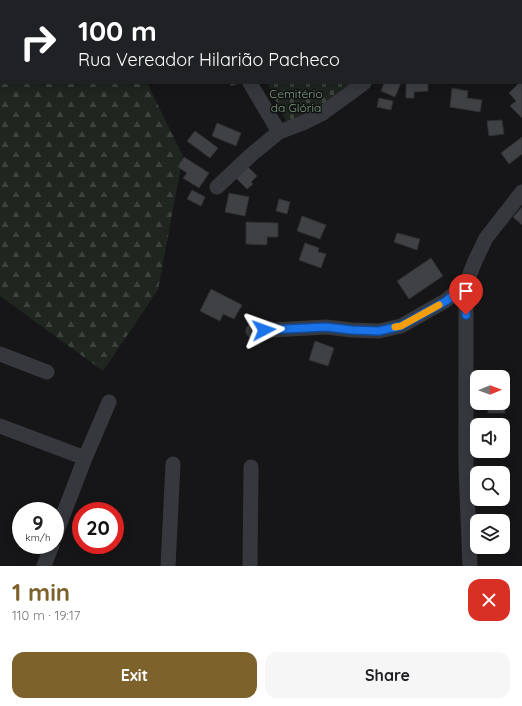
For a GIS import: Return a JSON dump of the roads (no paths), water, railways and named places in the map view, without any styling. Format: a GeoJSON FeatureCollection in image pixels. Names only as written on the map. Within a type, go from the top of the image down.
{"type":"FeatureCollection","features":[{"type":"Feature","properties":{"kind":"street"},"geometry":{"type":"LineString","coordinates":[[251,84],[279,132]]}},
{"type":"Feature","properties":{"kind":"street"},"geometry":{"type":"LineString","coordinates":[[217,187],[251,155],[279,132],[303,123],[323,113],[363,84]]}},
{"type":"Feature","properties":{"kind":"street"},"geometry":{"type":"LineString","coordinates":[[470,566],[466,468],[466,284],[486,238],[522,192]]}},
{"type":"Feature","properties":{"kind":"street"},"geometry":{"type":"LineString","coordinates":[[253,331],[326,327],[379,331],[401,326],[446,301],[466,284]]}},
{"type":"Feature","properties":{"kind":"street"},"geometry":{"type":"LineString","coordinates":[[0,354],[47,372]]}},
{"type":"Feature","properties":{"kind":"street"},"geometry":{"type":"LineString","coordinates":[[64,513],[109,402]]}},
{"type":"Feature","properties":{"kind":"street"},"geometry":{"type":"LineString","coordinates":[[0,426],[85,458]]}},
{"type":"Feature","properties":{"kind":"street"},"geometry":{"type":"LineString","coordinates":[[168,566],[173,464]]}},
{"type":"Feature","properties":{"kind":"street"},"geometry":{"type":"LineString","coordinates":[[250,566],[251,467]]}},
{"type":"Feature","properties":{"kind":"street"},"geometry":{"type":"LineString","coordinates":[[44,566],[49,554]]}},
{"type":"Feature","properties":{"kind":"park label","name":"Cemitério da Glória"},"geometry":{"type":"Point","coordinates":[296,101]}}]}
